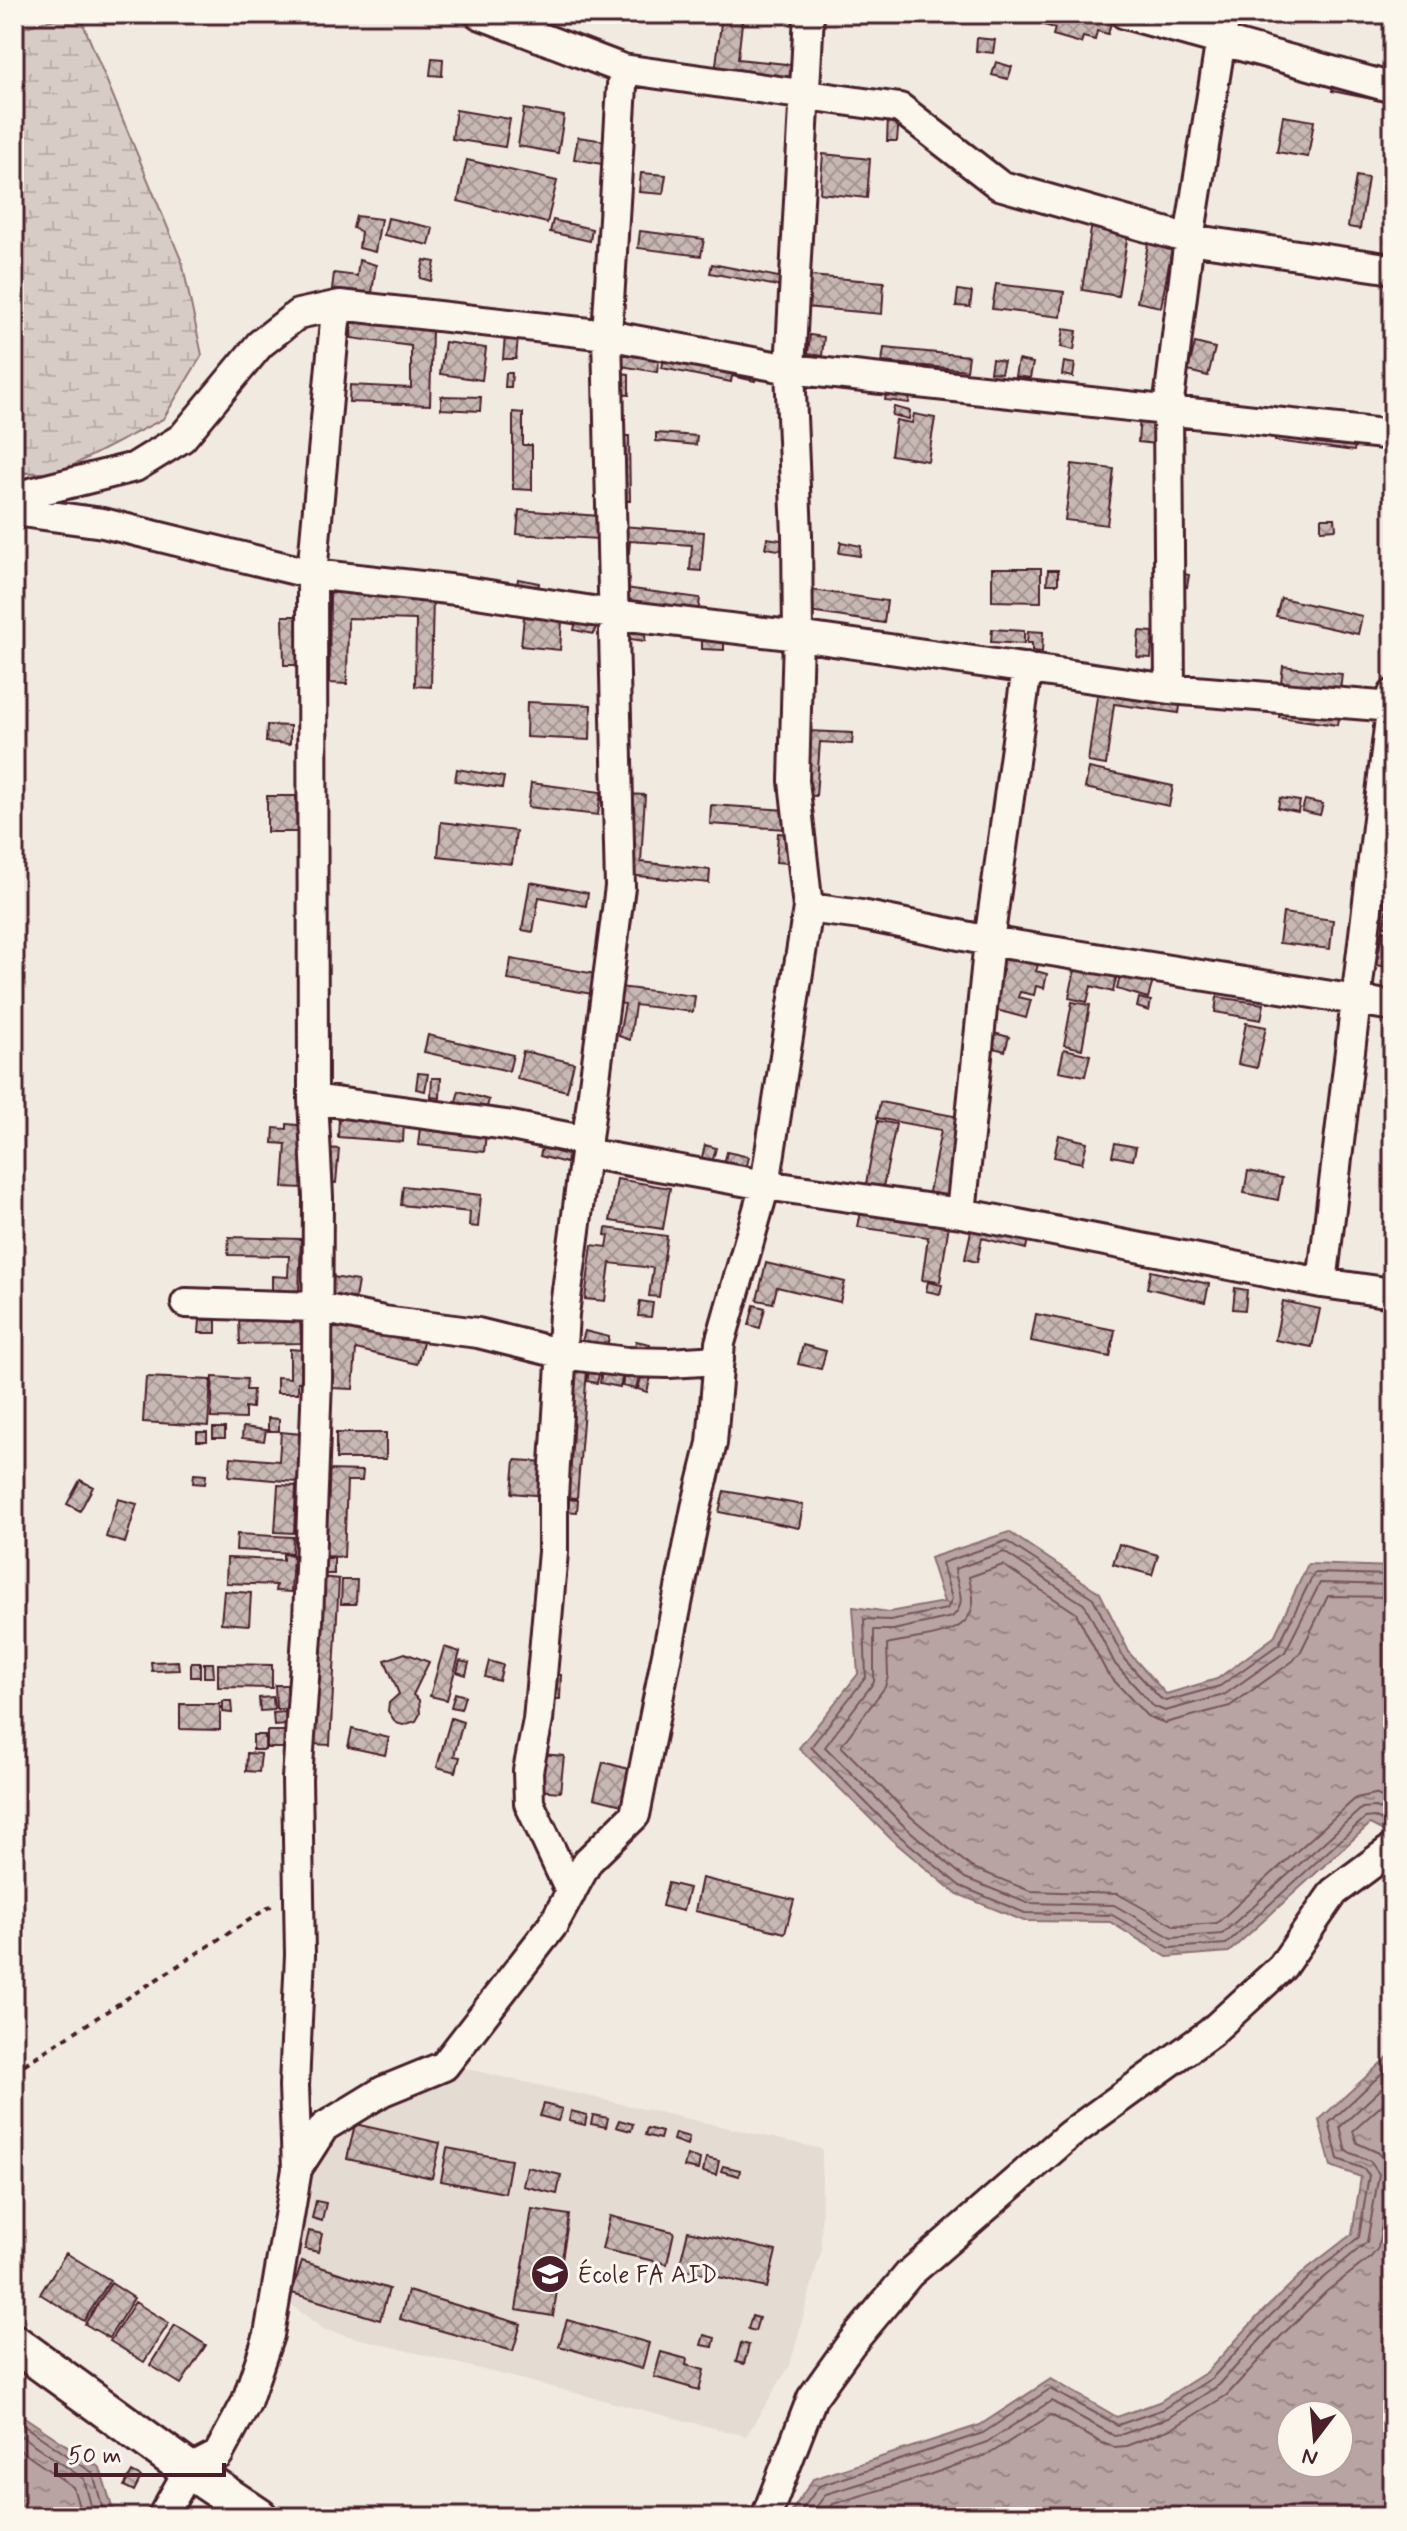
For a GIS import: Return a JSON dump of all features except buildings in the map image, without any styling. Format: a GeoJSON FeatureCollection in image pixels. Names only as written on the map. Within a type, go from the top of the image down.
{"type":"FeatureCollection","features":[{"type":"Feature","properties":{"kind":"main road"},"geometry":{"type":"LineString","coordinates":[[14,2343],[259,2517]]}},
{"type":"Feature","properties":{"kind":"street"},"geometry":{"type":"LineString","coordinates":[[479,14],[623,69],[900,108],[999,185],[1189,239],[1393,269]]}},
{"type":"Feature","properties":{"kind":"street"},"geometry":{"type":"LineString","coordinates":[[297,2169],[324,2127],[383,2091],[444,2066],[553,1925],[588,1861],[635,1815],[696,1508],[712,1443],[720,1343],[765,1185],[808,908],[794,781],[798,636],[790,369],[809,14]]}},
{"type":"Feature","properties":{"kind":"street"},"geometry":{"type":"LineString","coordinates":[[1125,14],[1222,28],[1393,88]]}},
{"type":"Feature","properties":{"kind":"street"},"geometry":{"type":"LineString","coordinates":[[1170,689],[1168,409],[1189,239],[1222,28]]}},
{"type":"Feature","properties":{"kind":"street"},"geometry":{"type":"LineString","coordinates":[[571,1893],[529,1803],[528,1771],[538,1720],[553,1552],[553,1497],[564,1314],[620,887],[607,335],[623,69]]}},
{"type":"Feature","properties":{"kind":"street"},"geometry":{"type":"LineString","coordinates":[[162,2517],[189,2470],[218,2455],[246,2403],[269,2335],[297,2169],[294,2086],[300,1955],[297,1779],[308,1621],[317,1307],[318,1197],[313,1099],[312,574],[335,321],[340,305]]}},
{"type":"Feature","properties":{"kind":"street"},"geometry":{"type":"LineString","coordinates":[[14,497],[135,467],[182,438],[260,344],[298,314],[340,305],[607,335],[790,369],[1393,435]]}},
{"type":"Feature","properties":{"kind":"street"},"geometry":{"type":"LineString","coordinates":[[14,511],[103,523],[312,574],[457,590],[612,614],[798,636],[1170,689],[1393,702],[1322,1283]]}},
{"type":"Feature","properties":{"kind":"street"},"geometry":{"type":"LineString","coordinates":[[961,1213],[989,941],[1027,668]]}},
{"type":"Feature","properties":{"kind":"street"},"geometry":{"type":"LineString","coordinates":[[808,908],[861,915],[989,941],[1393,1006]]}},
{"type":"Feature","properties":{"kind":"street"},"geometry":{"type":"LineString","coordinates":[[313,1099],[506,1125],[586,1147],[765,1185],[961,1213],[1322,1283],[1393,1293]]}},
{"type":"Feature","properties":{"kind":"street"},"geometry":{"type":"LineString","coordinates":[[186,1303],[317,1307],[383,1321],[478,1333],[563,1354],[655,1363],[719,1360]]}},
{"type":"Feature","properties":{"kind":"street"},"geometry":{"type":"LineString","coordinates":[[766,2517],[812,2398],[850,2345],[909,2274],[1069,2135],[1210,2033],[1282,1967],[1334,1892],[1393,1848]]}},
{"type":"Feature","properties":{"kind":"path"},"geometry":{"type":"LineString","coordinates":[[14,2071],[299,1888]]}},
{"type":"Feature","properties":{"kind":"shaded area","name":"École FA AID"},"geometry":{"type":"Polygon","coordinates":[[[467,2069],[822,2149],[821,2251],[790,2365],[746,2436],[325,2330],[281,2297],[306,2172],[329,2131],[363,2112],[467,2069]]]}},
{"type":"Feature","properties":{"kind":"green space"},"geometry":{"type":"Polygon","coordinates":[[[79,14],[182,262],[202,355],[163,419],[58,473],[14,473],[14,144],[25,133],[14,127],[14,30],[79,14]]]}},
{"type":"Feature","properties":{"kind":"water"},"geometry":{"type":"Polygon","coordinates":[[[1009,1532],[1100,1593],[1130,1654],[1166,1694],[1217,1679],[1274,1637],[1308,1564],[1393,1567],[1393,1836],[1370,1824],[1229,1952],[1167,1957],[1110,1922],[1024,1921],[955,1893],[891,1839],[799,1748],[858,1674],[853,1607],[889,1612],[944,1602],[930,1558],[1009,1532]]]}},
{"type":"Feature","properties":{"kind":"water"},"geometry":{"type":"Polygon","coordinates":[[[1393,2052],[1393,2517],[788,2517],[813,2479],[980,2425],[1051,2379],[1117,2417],[1159,2402],[1207,2372],[1259,2315],[1308,2268],[1352,2234],[1361,2177],[1331,2166],[1319,2120],[1393,2052]]]}},
{"type":"Feature","properties":{"kind":"water"},"geometry":{"type":"Polygon","coordinates":[[[14,2410],[100,2468],[115,2517],[14,2517],[14,2410]]]}},
{"type":"Feature","properties":{"kind":"place","name":"École FA AID"},"geometry":{"type":"Point","coordinates":[550,2274]}}]}
